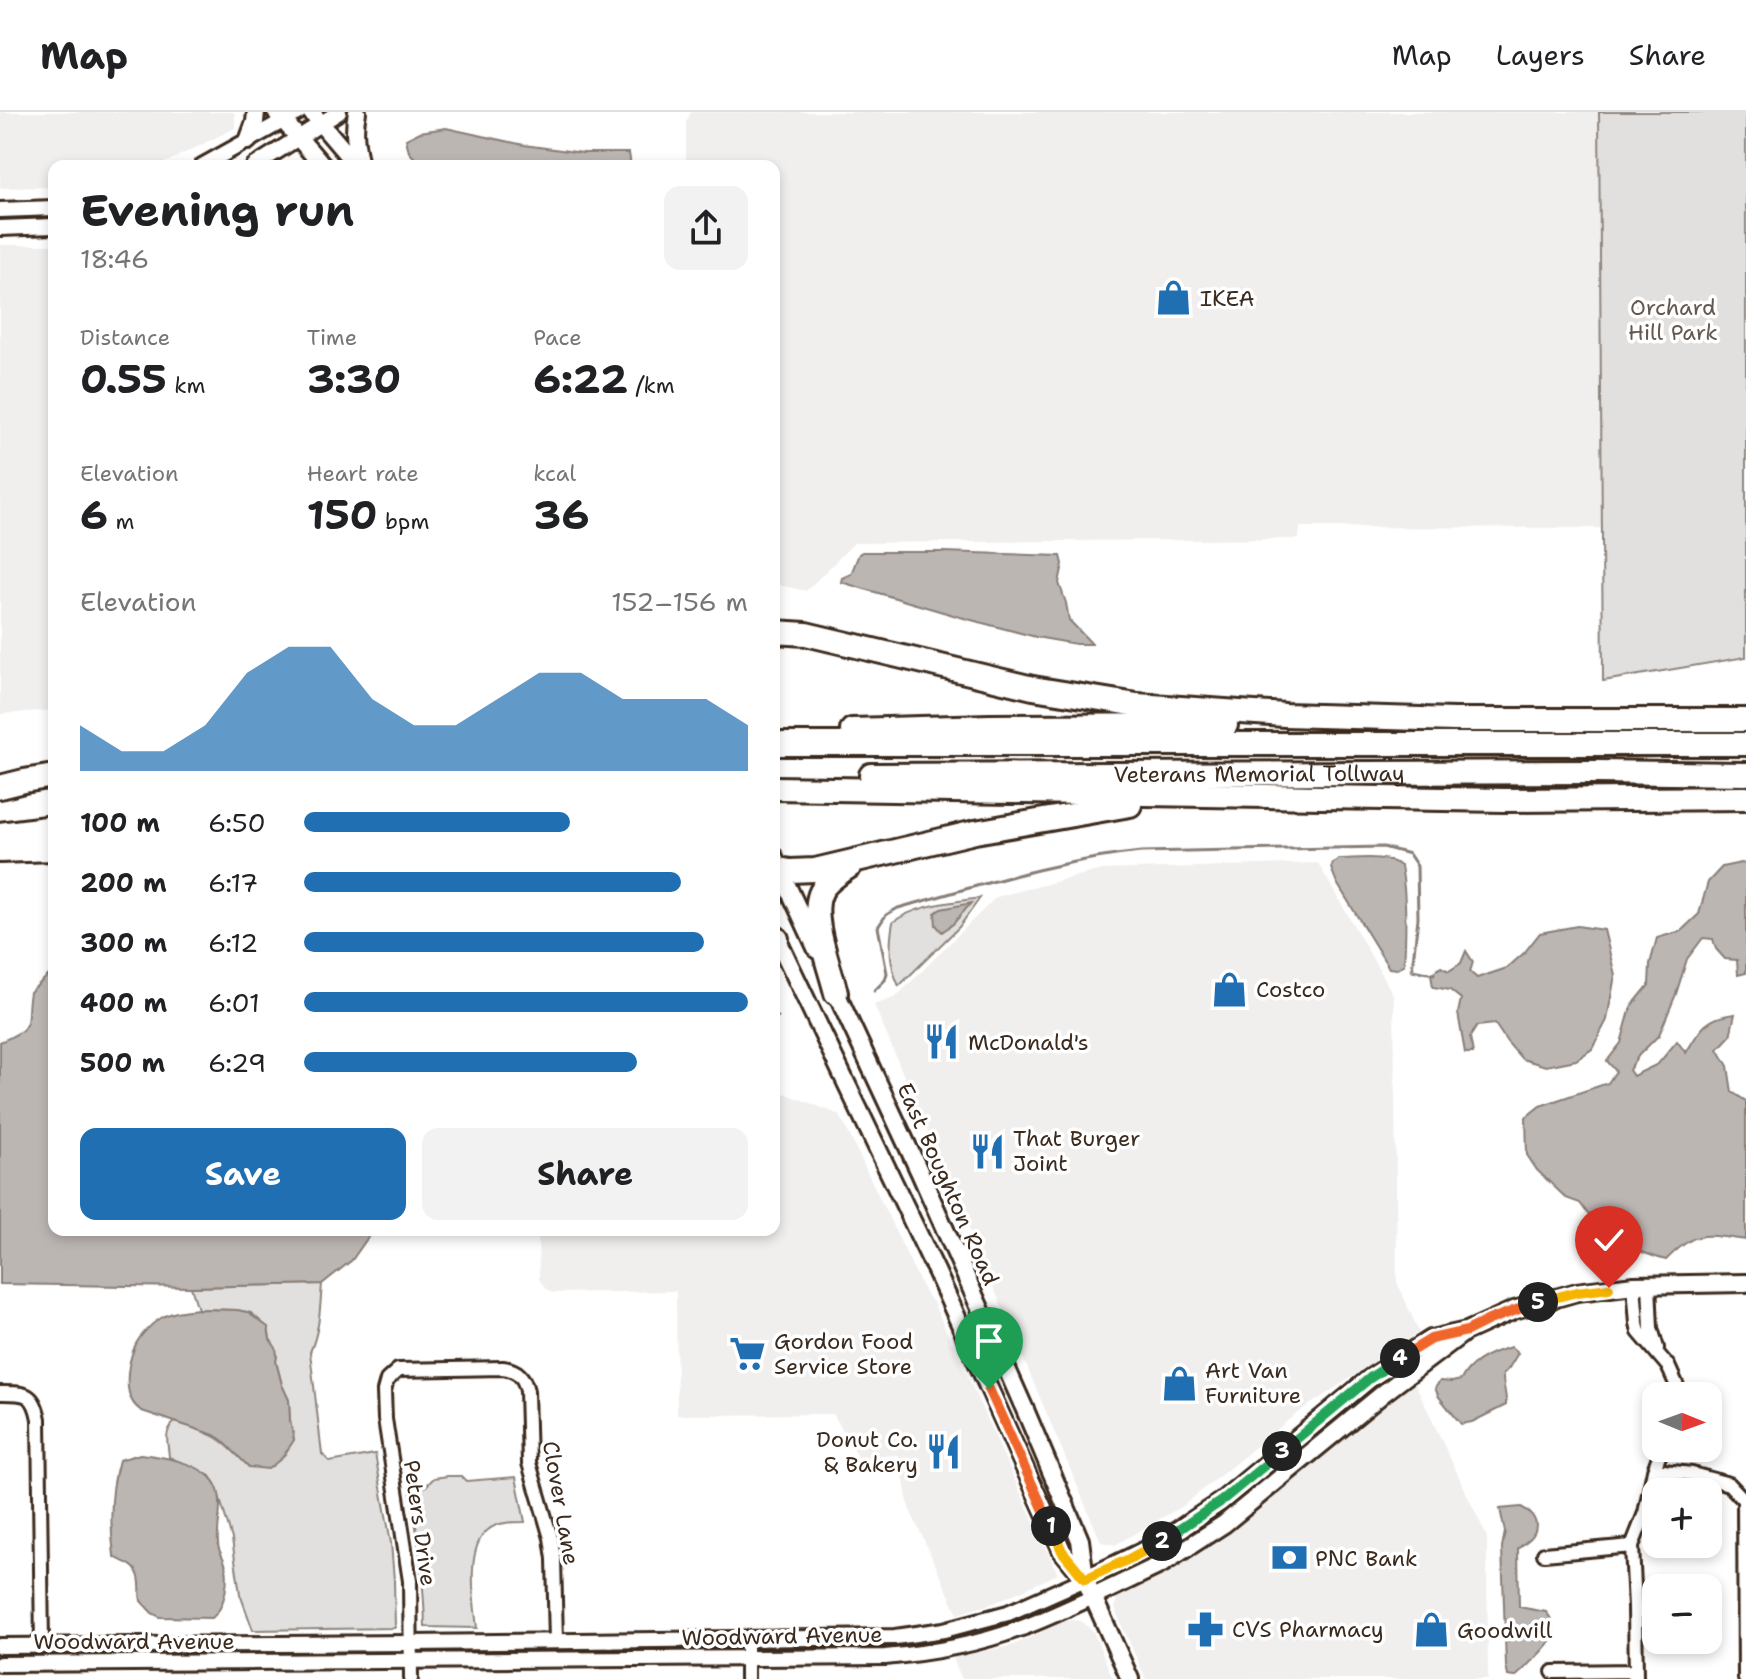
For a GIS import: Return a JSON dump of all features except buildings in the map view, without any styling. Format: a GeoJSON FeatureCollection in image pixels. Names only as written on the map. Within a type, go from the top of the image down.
{"type":"FeatureCollection","features":[{"type":"Feature","properties":{"kind":"highway"},"geometry":{"type":"LineString","coordinates":[[780,632],[806,634],[1033,688],[1137,705],[1285,715],[1455,720],[1746,720]]}},
{"type":"Feature","properties":{"kind":"highway"},"geometry":{"type":"LineString","coordinates":[[780,735],[990,726],[1419,723],[1455,720]]}},
{"type":"Feature","properties":{"kind":"highway","name":"Veterans Memorial Tollway"},"geometry":{"type":"LineString","coordinates":[[780,744],[1746,744]]}},
{"type":"Feature","properties":{"kind":"highway","name":"Veterans Memorial Tollway"},"geometry":{"type":"LineString","coordinates":[[780,776],[1746,774]]}},
{"type":"Feature","properties":{"kind":"highway"},"geometry":{"type":"LineString","coordinates":[[0,787],[48,777]]}},
{"type":"Feature","properties":{"kind":"highway"},"geometry":{"type":"LineString","coordinates":[[780,788],[1504,800],[1746,798]]}},
{"type":"Feature","properties":{"kind":"highway"},"geometry":{"type":"LineString","coordinates":[[0,796],[48,791]]}},
{"type":"Feature","properties":{"kind":"highway"},"geometry":{"type":"LineString","coordinates":[[780,869],[805,872],[975,832],[1123,805],[1279,797]]}},
{"type":"Feature","properties":{"kind":"highway"},"geometry":{"type":"LineString","coordinates":[[0,834],[48,828]]}},
{"type":"Feature","properties":{"kind":"highway"},"geometry":{"type":"LineString","coordinates":[[0,851],[48,849]]}},
{"type":"Feature","properties":{"kind":"highway"},"geometry":{"type":"LineString","coordinates":[[836,993],[818,924],[818,900],[827,883],[862,859]]}},
{"type":"Feature","properties":{"kind":"main road"},"geometry":{"type":"LineString","coordinates":[[248,141],[256,112]]}},
{"type":"Feature","properties":{"kind":"main road"},"geometry":{"type":"LineString","coordinates":[[357,112],[357,160]]}},
{"type":"Feature","properties":{"kind":"main road"},"geometry":{"type":"LineString","coordinates":[[280,116],[318,160]]}},
{"type":"Feature","properties":{"kind":"main road"},"geometry":{"type":"LineString","coordinates":[[316,118],[353,160]]}},
{"type":"Feature","properties":{"kind":"main road","name":"East Boughton Road"},"geometry":{"type":"LineString","coordinates":[[780,876],[965,1273],[1080,1540],[1085,1579]]}},
{"type":"Feature","properties":{"kind":"main road"},"geometry":{"type":"LineString","coordinates":[[780,946],[937,1273],[1062,1551],[1085,1579],[1130,1679]]}},
{"type":"Feature","properties":{"kind":"main road","name":"Woodward Avenue"},"geometry":{"type":"LineString","coordinates":[[1093,1597],[1162,1564],[1224,1524],[1410,1371],[1467,1331],[1489,1320],[1577,1292],[1641,1285],[1746,1283]]}},
{"type":"Feature","properties":{"kind":"main road","name":"Woodward Avenue"},"geometry":{"type":"LineString","coordinates":[[1085,1579],[1154,1546],[1220,1502],[1370,1378],[1404,1355],[1431,1339],[1467,1331]]}},
{"type":"Feature","properties":{"kind":"street"},"geometry":{"type":"LineString","coordinates":[[213,160],[248,141],[280,116],[299,112]]}},
{"type":"Feature","properties":{"kind":"street"},"geometry":{"type":"LineString","coordinates":[[264,160],[299,138],[316,118],[339,112]]}},
{"type":"Feature","properties":{"kind":"street"},"geometry":{"type":"LineString","coordinates":[[0,210],[48,208]]}},
{"type":"Feature","properties":{"kind":"street"},"geometry":{"type":"LineString","coordinates":[[0,228],[48,226]]}},
{"type":"Feature","properties":{"kind":"street"},"geometry":{"type":"LineString","coordinates":[[1641,1285],[1639,1332],[1660,1355],[1674,1382]]}},
{"type":"Feature","properties":{"kind":"street","name":"Peters Drive"},"geometry":{"type":"LineString","coordinates":[[411,1679],[411,1607],[407,1560],[385,1419],[384,1391],[387,1380],[398,1370],[503,1368],[520,1374]]}},
{"type":"Feature","properties":{"kind":"street","name":"Clover Lane"},"geometry":{"type":"LineString","coordinates":[[520,1374],[527,1391],[529,1463],[554,1559],[556,1641]]}},
{"type":"Feature","properties":{"kind":"street"},"geometry":{"type":"LineString","coordinates":[[0,1393],[17,1393],[32,1399],[39,1419],[42,1645]]}},
{"type":"Feature","properties":{"kind":"street"},"geometry":{"type":"LineString","coordinates":[[1553,1672],[1636,1675],[1632,1546],[1645,1513],[1657,1462]]}},
{"type":"Feature","properties":{"kind":"street"},"geometry":{"type":"LineString","coordinates":[[1654,1470],[1692,1474],[1729,1484],[1744,1500],[1745,1679]]}},
{"type":"Feature","properties":{"kind":"street"},"geometry":{"type":"LineString","coordinates":[[1544,1554],[1632,1546]]}},
{"type":"Feature","properties":{"kind":"street","name":"Woodward Avenue"},"geometry":{"type":"LineString","coordinates":[[0,1646],[895,1637],[934,1632],[1008,1613],[1085,1579]]}},
{"type":"Feature","properties":{"kind":"street","name":"Woodward Avenue"},"geometry":{"type":"LineString","coordinates":[[0,1664],[885,1657],[937,1651],[1020,1629],[1093,1597]]}},
{"type":"Feature","properties":{"kind":"street"},"geometry":{"type":"LineString","coordinates":[[747,1640],[747,1679]]}},
{"type":"Feature","properties":{"kind":"shaded area"},"geometry":{"type":"Polygon","coordinates":[[[0,112],[233,112],[235,115],[235,128],[171,160],[48,160],[48,187],[0,188],[0,112]]]}},
{"type":"Feature","properties":{"kind":"shaded area"},"geometry":{"type":"Polygon","coordinates":[[[691,112],[1599,112],[1602,528],[1300,527],[1299,539],[854,543],[806,591],[780,585],[780,160],[686,160],[686,123],[691,112]]]}},
{"type":"Feature","properties":{"kind":"shaded area"},"geometry":{"type":"Polygon","coordinates":[[[446,128],[524,145],[583,153],[629,153],[630,160],[416,160],[409,152],[406,139],[420,132],[446,128]]]}},
{"type":"Feature","properties":{"kind":"shaded area"},"geometry":{"type":"Polygon","coordinates":[[[0,245],[48,245],[48,710],[0,714],[0,245]]]}},
{"type":"Feature","properties":{"kind":"shaded area"},"geometry":{"type":"Polygon","coordinates":[[[862,552],[1061,556],[1063,564],[1059,583],[1069,620],[1092,644],[1036,637],[841,582],[842,578],[851,574],[862,552]]]}},
{"type":"Feature","properties":{"kind":"shaded area"},"geometry":{"type":"Polygon","coordinates":[[[1339,859],[1380,859],[1401,866],[1405,940],[1404,965],[1397,969],[1389,968],[1337,883],[1331,868],[1339,859]]]}},
{"type":"Feature","properties":{"kind":"shaded area"},"geometry":{"type":"Polygon","coordinates":[[[1318,863],[1394,996],[1397,1282],[1419,1332],[1296,1414],[1184,1505],[1115,1545],[1101,1542],[874,1005],[896,997],[996,897],[1101,870],[1318,863]]]}},
{"type":"Feature","properties":{"kind":"shaded area"},"geometry":{"type":"Polygon","coordinates":[[[1746,864],[1746,973],[1738,975],[1737,960],[1725,959],[1716,949],[1713,939],[1703,938],[1687,959],[1659,1035],[1629,1070],[1633,1076],[1658,1064],[1677,1041],[1686,1053],[1710,1021],[1735,1014],[1730,1036],[1718,1049],[1728,1066],[1732,1092],[1746,1101],[1746,1240],[1711,1236],[1694,1238],[1666,1260],[1596,1234],[1593,1221],[1580,1203],[1566,1198],[1537,1170],[1527,1155],[1526,1117],[1540,1106],[1608,1083],[1616,1071],[1607,1061],[1621,1043],[1631,1007],[1649,985],[1650,964],[1657,938],[1681,931],[1699,914],[1708,882],[1722,867],[1746,864]]]}},
{"type":"Feature","properties":{"kind":"shaded area"},"geometry":{"type":"Polygon","coordinates":[[[971,903],[942,932],[936,925],[935,913],[941,909],[971,903]]]}},
{"type":"Feature","properties":{"kind":"shaded area"},"geometry":{"type":"Polygon","coordinates":[[[1577,926],[1604,930],[1615,975],[1607,1020],[1592,1049],[1576,1060],[1546,1066],[1522,1059],[1495,1024],[1477,1026],[1470,1037],[1473,1053],[1465,1053],[1458,1013],[1461,999],[1450,990],[1433,987],[1431,974],[1441,967],[1449,971],[1461,963],[1466,951],[1473,962],[1470,972],[1477,978],[1507,968],[1540,933],[1577,926]]]}},
{"type":"Feature","properties":{"kind":"shaded area"},"geometry":{"type":"Polygon","coordinates":[[[48,976],[48,1236],[369,1236],[352,1260],[322,1284],[191,1287],[0,1284],[0,1042],[19,1032],[27,1023],[30,992],[48,976]]]}},
{"type":"Feature","properties":{"kind":"shaded area"},"geometry":{"type":"Polygon","coordinates":[[[780,1091],[840,1115],[925,1293],[933,1302],[1058,1574],[994,1603],[958,1614],[909,1508],[899,1455],[858,1457],[833,1414],[677,1415],[676,1291],[552,1293],[539,1279],[538,1236],[780,1236],[780,1091]]]}},
{"type":"Feature","properties":{"kind":"shaded area"},"geometry":{"type":"Polygon","coordinates":[[[198,1309],[247,1312],[268,1327],[270,1339],[276,1348],[282,1385],[289,1400],[294,1440],[282,1458],[268,1469],[249,1467],[214,1435],[142,1411],[131,1398],[128,1372],[140,1338],[165,1316],[198,1309]]]}},
{"type":"Feature","properties":{"kind":"shaded area"},"geometry":{"type":"Polygon","coordinates":[[[1511,1347],[1518,1353],[1503,1374],[1506,1405],[1472,1422],[1461,1424],[1435,1388],[1440,1381],[1461,1380],[1476,1363],[1511,1347]]]}},
{"type":"Feature","properties":{"kind":"shaded area"},"geometry":{"type":"Polygon","coordinates":[[[1412,1377],[1487,1537],[1488,1679],[1146,1679],[1117,1615],[1117,1597],[1122,1591],[1412,1377]]]}},
{"type":"Feature","properties":{"kind":"shaded area"},"geometry":{"type":"Polygon","coordinates":[[[140,1454],[167,1458],[204,1472],[219,1492],[218,1546],[226,1567],[227,1582],[221,1607],[212,1618],[160,1617],[152,1613],[141,1601],[136,1571],[114,1556],[112,1508],[119,1460],[140,1454]]]}},
{"type":"Feature","properties":{"kind":"shaded area"},"geometry":{"type":"Polygon","coordinates":[[[1521,1507],[1531,1515],[1536,1526],[1532,1537],[1518,1549],[1519,1607],[1546,1612],[1554,1632],[1545,1648],[1515,1677],[1508,1676],[1506,1666],[1502,1547],[1505,1532],[1500,1509],[1521,1507]]]}},
{"type":"Feature","properties":{"kind":"shaded area"},"geometry":{"type":"Polygon","coordinates":[[[1073,1620],[1081,1621],[1093,1631],[1113,1679],[962,1679],[956,1666],[953,1657],[1011,1646],[1073,1620]]]}},
{"type":"Feature","properties":{"kind":"green space","name":"Orchard Hill Park"},"geometry":{"type":"Polygon","coordinates":[[[1599,112],[1746,112],[1746,657],[1603,681],[1599,112]]]}},
{"type":"Feature","properties":{"kind":"green space"},"geometry":{"type":"Polygon","coordinates":[[[980,898],[959,927],[899,986],[891,955],[893,922],[924,908],[980,898]]]}},
{"type":"Feature","properties":{"kind":"green space"},"geometry":{"type":"Polygon","coordinates":[[[322,1284],[318,1327],[310,1352],[322,1454],[330,1462],[375,1454],[391,1543],[395,1628],[253,1630],[240,1594],[232,1539],[217,1489],[210,1476],[169,1457],[168,1434],[175,1422],[199,1430],[224,1443],[249,1467],[294,1439],[289,1400],[282,1385],[268,1328],[251,1313],[198,1309],[191,1287],[322,1284]]]}},
{"type":"Feature","properties":{"kind":"green space"},"geometry":{"type":"Polygon","coordinates":[[[461,1476],[466,1481],[516,1477],[525,1522],[496,1525],[481,1538],[476,1549],[473,1576],[477,1628],[425,1627],[420,1558],[410,1489],[425,1487],[434,1478],[461,1476]]]}},
{"type":"Feature","properties":{"kind":"waterway"},"geometry":{"type":"LineString","coordinates":[[874,991],[885,980],[887,973],[878,927],[886,915],[898,908],[1049,867],[1141,852],[1383,847],[1409,854],[1417,866],[1418,918],[1412,970],[1434,974]]}},
{"type":"Feature","properties":{"kind":"place","name":"IKEA"},"geometry":{"type":"Point","coordinates":[1174,298]}},
{"type":"Feature","properties":{"kind":"place","name":"Costco"},"geometry":{"type":"Point","coordinates":[1230,989]}},
{"type":"Feature","properties":{"kind":"place","name":"McDonald's"},"geometry":{"type":"Point","coordinates":[942,1042]}},
{"type":"Feature","properties":{"kind":"place","name":"That Burger Joint"},"geometry":{"type":"Point","coordinates":[987,1151]}},
{"type":"Feature","properties":{"kind":"place","name":"Gordon Food Service Store"},"geometry":{"type":"Point","coordinates":[748,1354]}},
{"type":"Feature","properties":{"kind":"place","name":"Art Van Furniture"},"geometry":{"type":"Point","coordinates":[1179,1383]}},
{"type":"Feature","properties":{"kind":"place","name":"Donut Co. & Bakery"},"geometry":{"type":"Point","coordinates":[944,1452]}},
{"type":"Feature","properties":{"kind":"place","name":"PNC Bank"},"geometry":{"type":"Point","coordinates":[1289,1558]}},
{"type":"Feature","properties":{"kind":"place","name":"CVS Pharmacy"},"geometry":{"type":"Point","coordinates":[1206,1629]}},
{"type":"Feature","properties":{"kind":"place","name":"Goodwill"},"geometry":{"type":"Point","coordinates":[1431,1630]}},
{"type":"Feature","properties":{"kind":"route"},"geometry":{"type":"LineString","coordinates":[[989,1389],[1062,1551],[1085,1579],[1174,1534],[1220,1502],[1370,1378],[1431,1339],[1467,1331],[1540,1302],[1577,1292],[1609,1288]]}}]}
